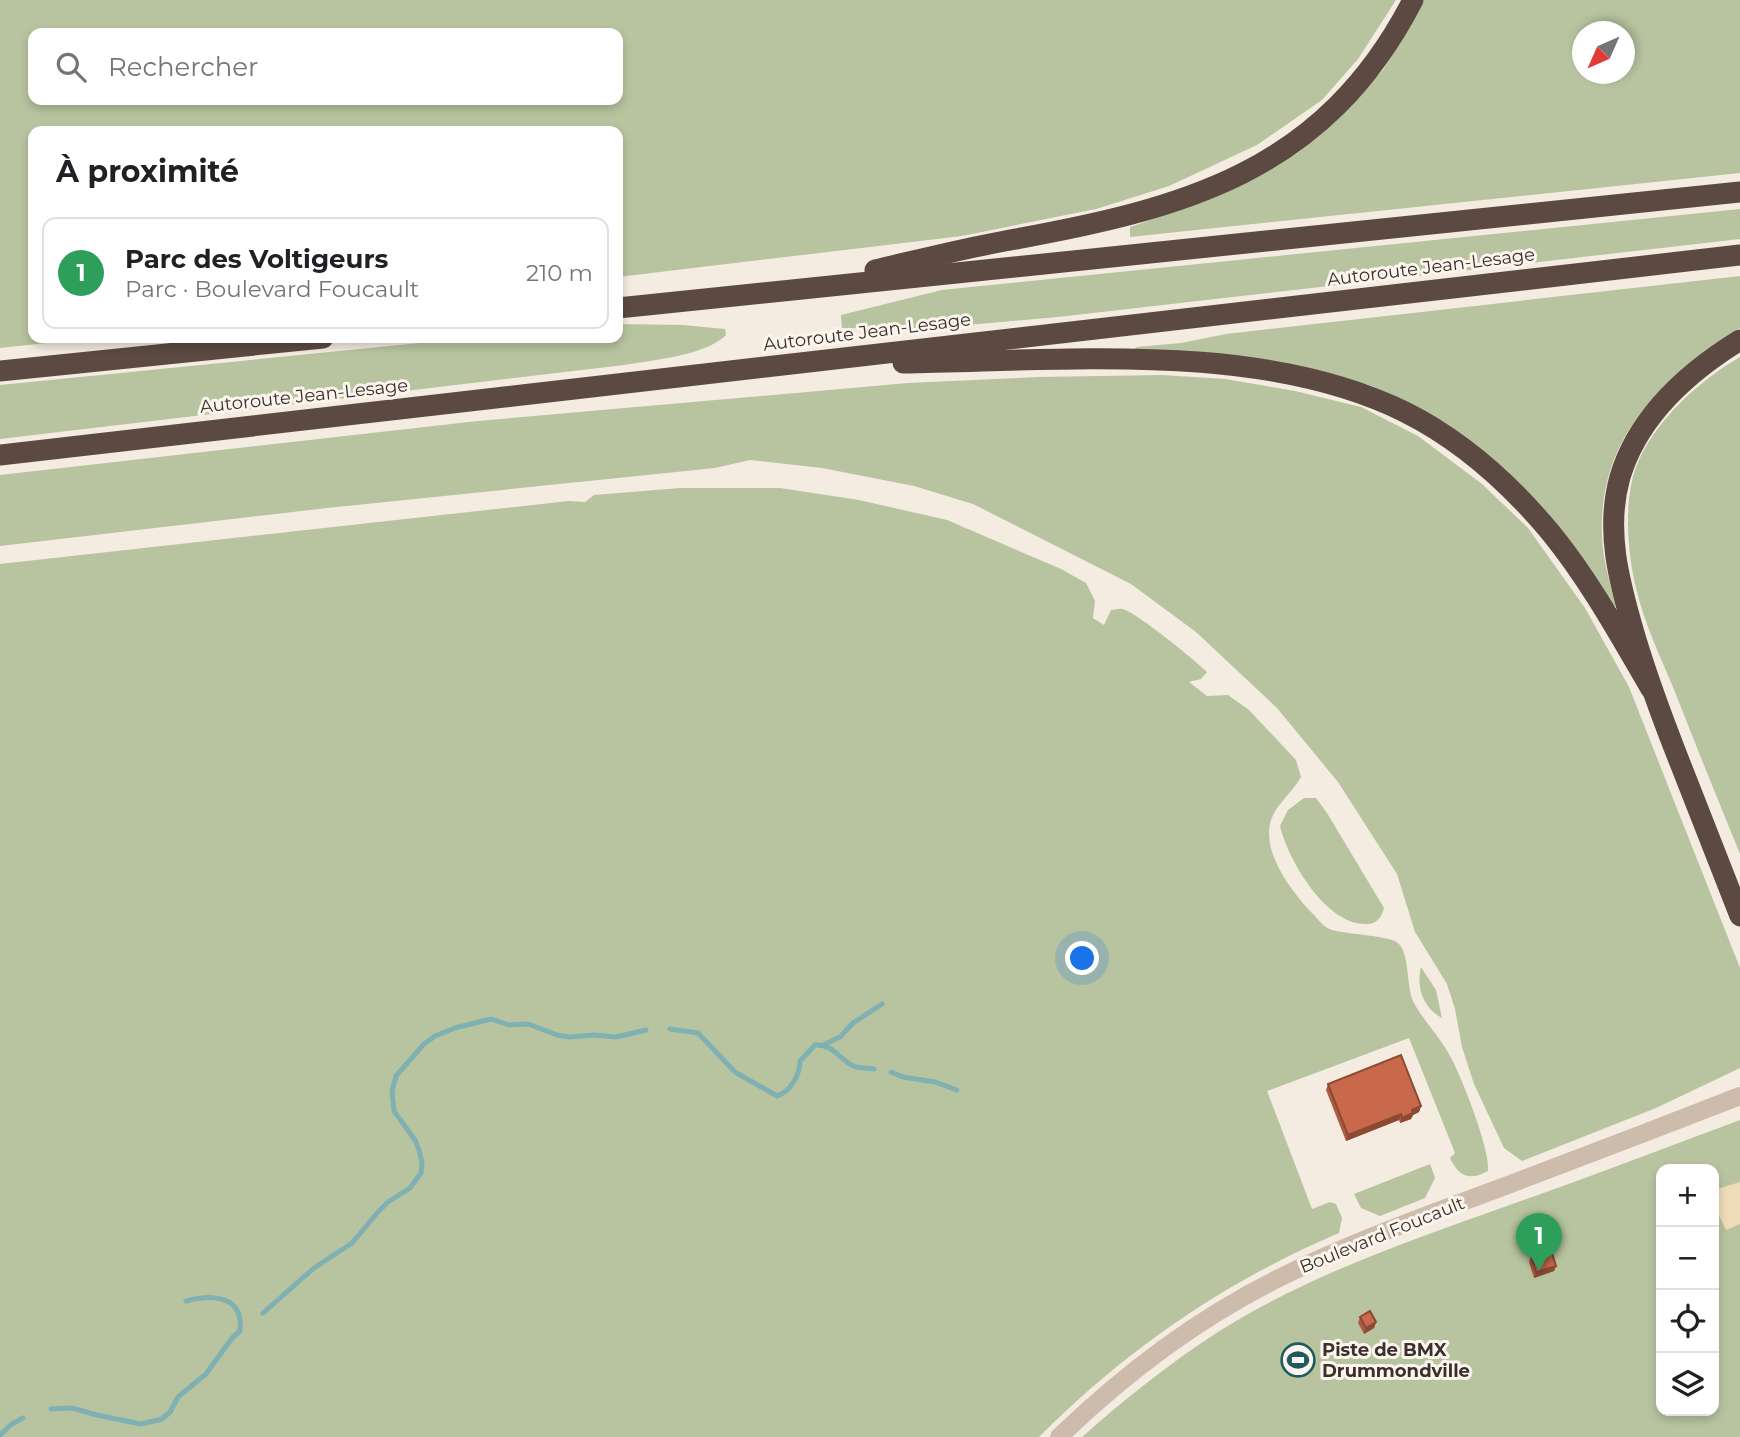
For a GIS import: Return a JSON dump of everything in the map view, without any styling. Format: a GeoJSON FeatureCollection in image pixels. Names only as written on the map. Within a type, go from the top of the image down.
{"type":"FeatureCollection","features":[{"type":"Feature","properties":{"kind":"highway"},"geometry":{"type":"LineString","coordinates":[[777,291],[1004,241],[1114,220],[1163,206],[1221,184],[1266,161],[1297,141],[1345,100],[1385,50],[1413,0]]}},
{"type":"Feature","properties":{"kind":"highway"},"geometry":{"type":"LineString","coordinates":[[623,306],[1740,192]]}},
{"type":"Feature","properties":{"kind":"highway","name":"Autoroute Jean-Lesage"},"geometry":{"type":"LineString","coordinates":[[0,455],[1740,255]]}},
{"type":"Feature","properties":{"kind":"highway"},"geometry":{"type":"LineString","coordinates":[[1740,340],[1691,376],[1654,412],[1632,447],[1617,490],[1613,528],[1616,563],[1651,689],[1740,916]]}},
{"type":"Feature","properties":{"kind":"highway"},"geometry":{"type":"LineString","coordinates":[[0,371],[274,343]]}},
{"type":"Feature","properties":{"kind":"highway"},"geometry":{"type":"LineString","coordinates":[[782,365],[1096,360],[1193,362],[1292,375],[1368,397],[1413,416],[1448,438],[1495,475],[1524,503],[1555,539],[1583,578],[1651,689]]}},
{"type":"Feature","properties":{"kind":"street","name":"Boulevard Foucault"},"geometry":{"type":"LineString","coordinates":[[1059,1437],[1108,1392],[1157,1354],[1204,1321],[1275,1280],[1361,1241],[1740,1096]]}},
{"type":"Feature","properties":{"kind":"green space"},"geometry":{"type":"Polygon","coordinates":[[[0,0],[1396,0],[1358,59],[1322,100],[1257,145],[1169,186],[1096,209],[962,236],[623,276],[623,126],[28,126],[28,343],[46,343],[0,348],[0,0]]]}},
{"type":"Feature","properties":{"kind":"green space"},"geometry":{"type":"Polygon","coordinates":[[[1422,0],[1740,0],[1740,173],[1130,237],[1130,227],[1203,202],[1240,185],[1337,117],[1383,70],[1422,0]]]}},
{"type":"Feature","properties":{"kind":"green space"},"geometry":{"type":"Polygon","coordinates":[[[1740,209],[1740,239],[1058,317],[923,329],[842,328],[841,315],[942,290],[1740,209]]]}},
{"type":"Feature","properties":{"kind":"green space"},"geometry":{"type":"Polygon","coordinates":[[[1740,276],[1740,328],[1685,368],[1661,390],[1640,414],[1623,440],[1611,469],[1604,501],[1602,537],[1605,563],[1616,606],[1612,607],[1593,577],[1410,403],[1372,386],[1329,374],[1132,351],[1137,347],[1181,343],[1226,334],[1740,276]]]}},
{"type":"Feature","properties":{"kind":"green space"},"geometry":{"type":"Polygon","coordinates":[[[623,324],[725,329],[726,335],[705,348],[692,352],[624,365],[0,439],[0,385],[420,343],[623,343],[623,324]]]}},
{"type":"Feature","properties":{"kind":"green space"},"geometry":{"type":"Polygon","coordinates":[[[1740,357],[1740,854],[1639,601],[1629,541],[1628,507],[1638,462],[1656,431],[1695,389],[1740,357]]]}},
{"type":"Feature","properties":{"kind":"green space"},"geometry":{"type":"Polygon","coordinates":[[[1162,375],[1225,379],[1295,391],[1361,407],[1418,436],[1482,484],[1528,528],[1585,608],[1629,687],[1740,968],[1740,1068],[1656,1108],[1522,1161],[1504,1148],[1474,1084],[1447,984],[1415,932],[1397,874],[1338,782],[1277,708],[1196,632],[1131,584],[973,504],[914,486],[822,468],[750,460],[715,468],[327,508],[0,546],[0,475],[478,421],[908,383],[1162,375]]]}},
{"type":"Feature","properties":{"kind":"green space"},"geometry":{"type":"Polygon","coordinates":[[[680,488],[780,488],[859,500],[947,520],[1061,569],[1086,583],[1095,601],[1093,618],[1104,625],[1111,610],[1122,609],[1152,627],[1191,658],[1207,672],[1201,679],[1189,682],[1207,696],[1228,695],[1249,710],[1296,760],[1301,777],[1277,808],[1269,832],[1270,845],[1280,871],[1296,894],[1326,927],[1387,939],[1398,943],[1402,948],[1414,1003],[1446,1049],[1461,1079],[1485,1147],[1488,1171],[1470,1176],[1461,1173],[1453,1164],[1450,1158],[1455,1153],[1409,1038],[1267,1091],[1312,1209],[1330,1202],[1336,1204],[1342,1218],[1339,1233],[1256,1273],[1179,1320],[1107,1375],[1039,1437],[0,1437],[0,564],[568,501],[585,502],[594,495],[680,488]]]}},
{"type":"Feature","properties":{"kind":"green space"},"geometry":{"type":"Polygon","coordinates":[[[1304,798],[1316,798],[1327,813],[1384,908],[1376,922],[1366,924],[1351,921],[1337,914],[1323,902],[1300,872],[1280,826],[1288,810],[1304,798]]]}},
{"type":"Feature","properties":{"kind":"green space"},"geometry":{"type":"Polygon","coordinates":[[[1421,967],[1436,990],[1442,1018],[1430,1009],[1422,996],[1421,967]]]}},
{"type":"Feature","properties":{"kind":"green space"},"geometry":{"type":"Polygon","coordinates":[[[1740,1120],[1740,1437],[1082,1437],[1132,1394],[1184,1355],[1221,1330],[1289,1292],[1397,1246],[1740,1120]]]}},
{"type":"Feature","properties":{"kind":"green space"},"geometry":{"type":"Polygon","coordinates":[[[1430,1164],[1435,1178],[1425,1198],[1380,1216],[1361,1208],[1354,1194],[1430,1164]]]}},
{"type":"Feature","properties":{"kind":"sand"},"geometry":{"type":"Polygon","coordinates":[[[1740,1182],[1740,1224],[1726,1230],[1719,1215],[1719,1188],[1740,1182]]]}},
{"type":"Feature","properties":{"kind":"building"},"geometry":{"type":"Polygon","coordinates":[[[1401,1055],[1421,1106],[1402,1118],[1401,1114],[1348,1135],[1328,1084],[1401,1055]]]}},
{"type":"Feature","properties":{"kind":"building"},"geometry":{"type":"Polygon","coordinates":[[[1551,1250],[1556,1266],[1536,1272],[1531,1256],[1551,1250]]]}},
{"type":"Feature","properties":{"kind":"building"},"geometry":{"type":"Polygon","coordinates":[[[1370,1311],[1376,1322],[1366,1328],[1360,1317],[1370,1311]]]}},
{"type":"Feature","properties":{"kind":"waterway"},"geometry":{"type":"LineString","coordinates":[[825,1044],[840,1037],[853,1023],[882,1004]]}},
{"type":"Feature","properties":{"kind":"waterway"},"geometry":{"type":"LineString","coordinates":[[263,1313],[314,1268],[352,1243],[378,1212],[410,1188],[421,1173],[419,1150],[394,1111],[392,1091],[396,1076],[424,1044],[455,1028],[491,1019],[509,1025],[528,1024],[569,1037],[616,1037],[646,1030]]}},
{"type":"Feature","properties":{"kind":"waterway"},"geometry":{"type":"LineString","coordinates":[[670,1029],[698,1033],[735,1072],[777,1096],[790,1087],[800,1061],[815,1045],[827,1047],[856,1067],[874,1069]]}},
{"type":"Feature","properties":{"kind":"waterway"},"geometry":{"type":"LineString","coordinates":[[891,1072],[957,1090]]}},
{"type":"Feature","properties":{"kind":"waterway"},"geometry":{"type":"LineString","coordinates":[[51,1409],[72,1408],[141,1424],[162,1419],[170,1412],[178,1397],[206,1374],[240,1331],[240,1319],[232,1304],[216,1298],[186,1301]]}},
{"type":"Feature","properties":{"kind":"waterway"},"geometry":{"type":"LineString","coordinates":[[0,1435],[23,1418]]}},
{"type":"Feature","properties":{"kind":"place","name":"Parc des Voltigeurs"},"geometry":{"type":"Point","coordinates":[1539,1271]}},
{"type":"Feature","properties":{"kind":"place","name":"Piste de BMX Drummondville"},"geometry":{"type":"Point","coordinates":[1298,1360]}}]}
